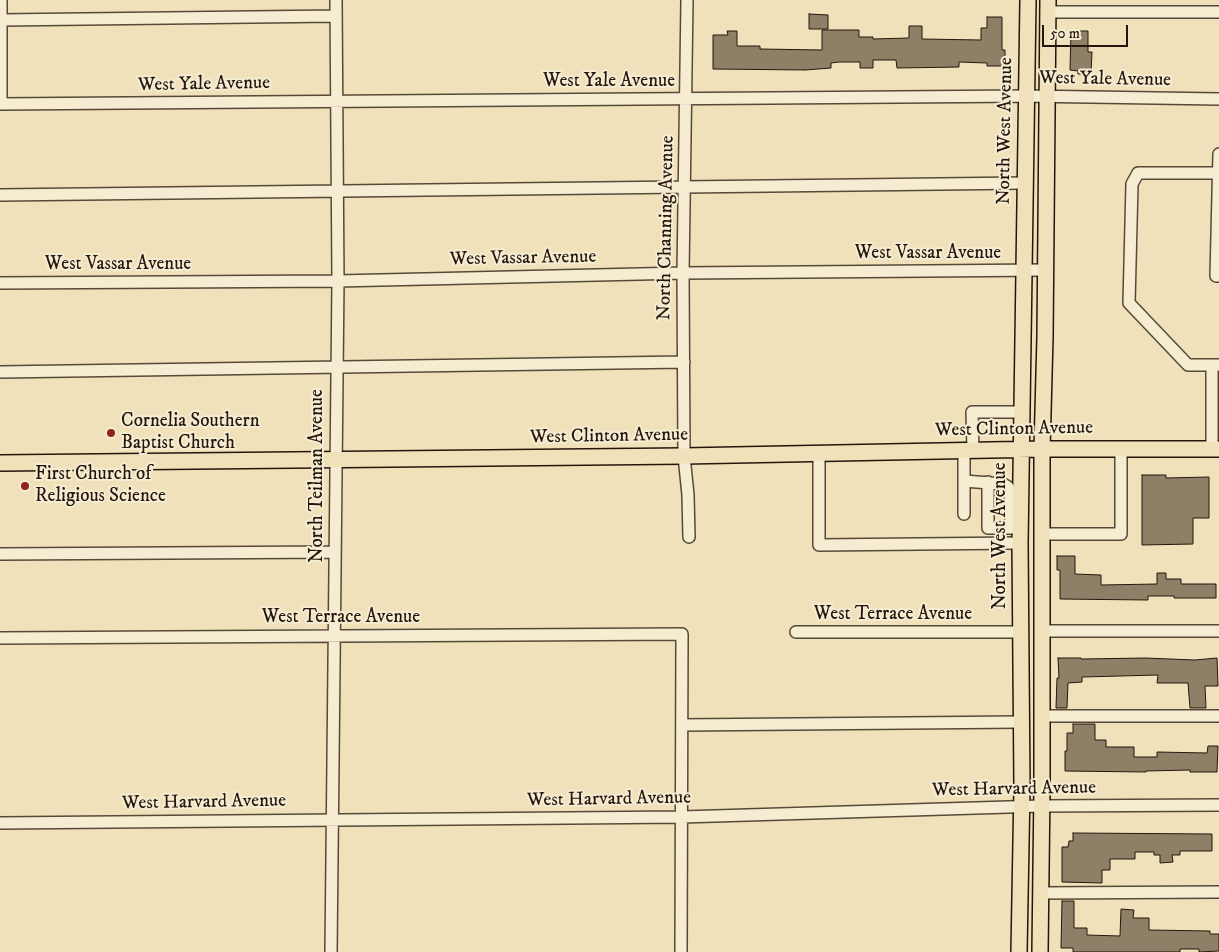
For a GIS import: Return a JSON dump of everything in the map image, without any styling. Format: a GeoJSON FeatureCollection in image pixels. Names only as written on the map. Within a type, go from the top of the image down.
{"type":"FeatureCollection","features":[{"type":"Feature","properties":{"kind":"main road","name":"North West Avenue"},"geometry":{"type":"LineString","coordinates":[[1019,952],[1022,807],[1017,533],[1025,270],[1028,0]]}},
{"type":"Feature","properties":{"kind":"main road"},"geometry":{"type":"LineString","coordinates":[[1040,952],[1042,449],[1046,270],[1048,6]]}},
{"type":"Feature","properties":{"kind":"main road","name":"West Clinton Avenue"},"geometry":{"type":"LineString","coordinates":[[0,463],[684,456],[1021,449],[1216,449]]}},
{"type":"Feature","properties":{"kind":"street"},"geometry":{"type":"LineString","coordinates":[[0,0],[0,104]]}},
{"type":"Feature","properties":{"kind":"street","name":"North Teilman Avenue"},"geometry":{"type":"LineString","coordinates":[[332,952],[338,281],[336,0]]}},
{"type":"Feature","properties":{"kind":"street","name":"North Channing Avenue"},"geometry":{"type":"LineString","coordinates":[[687,0],[683,273],[684,456],[688,495],[689,538]]}},
{"type":"Feature","properties":{"kind":"street"},"geometry":{"type":"LineString","coordinates":[[1048,6],[1219,12]]}},
{"type":"Feature","properties":{"kind":"street"},"geometry":{"type":"LineString","coordinates":[[1,20],[336,16]]}},
{"type":"Feature","properties":{"kind":"street","name":"West Yale Avenue"},"geometry":{"type":"LineString","coordinates":[[0,104],[1026,96],[1219,99]]}},
{"type":"Feature","properties":{"kind":"street"},"geometry":{"type":"LineString","coordinates":[[1218,276],[1219,154]]}},
{"type":"Feature","properties":{"kind":"street"},"geometry":{"type":"LineString","coordinates":[[1216,449],[1216,365],[1188,365],[1129,303],[1132,184],[1138,173],[1219,173]]}},
{"type":"Feature","properties":{"kind":"street"},"geometry":{"type":"LineString","coordinates":[[0,195],[1025,183]]}},
{"type":"Feature","properties":{"kind":"street","name":"West Vassar Avenue"},"geometry":{"type":"LineString","coordinates":[[0,283],[338,281],[683,273],[1046,270]]}},
{"type":"Feature","properties":{"kind":"street"},"geometry":{"type":"LineString","coordinates":[[0,372],[684,362]]}},
{"type":"Feature","properties":{"kind":"street"},"geometry":{"type":"LineString","coordinates":[[964,514],[964,481],[972,412],[1022,412]]}},
{"type":"Feature","properties":{"kind":"street"},"geometry":{"type":"LineString","coordinates":[[1042,534],[1121,534],[1121,449]]}},
{"type":"Feature","properties":{"kind":"street"},"geometry":{"type":"LineString","coordinates":[[819,453],[819,545],[1017,533]]}},
{"type":"Feature","properties":{"kind":"street"},"geometry":{"type":"LineString","coordinates":[[964,481],[1003,484],[1008,487],[1017,533]]}},
{"type":"Feature","properties":{"kind":"street"},"geometry":{"type":"LineString","coordinates":[[988,482],[988,528],[1017,533]]}},
{"type":"Feature","properties":{"kind":"street"},"geometry":{"type":"LineString","coordinates":[[0,554],[335,552]]}},
{"type":"Feature","properties":{"kind":"street"},"geometry":{"type":"LineString","coordinates":[[1042,630],[1219,631]]}},
{"type":"Feature","properties":{"kind":"street","name":"West Terrace Avenue"},"geometry":{"type":"LineString","coordinates":[[796,632],[1020,632]]}},
{"type":"Feature","properties":{"kind":"street","name":"West Terrace Avenue"},"geometry":{"type":"LineString","coordinates":[[0,638],[682,634],[682,725]]}},
{"type":"Feature","properties":{"kind":"street"},"geometry":{"type":"LineString","coordinates":[[1042,716],[1219,716]]}},
{"type":"Feature","properties":{"kind":"street"},"geometry":{"type":"LineString","coordinates":[[681,952],[682,725],[1020,722]]}},
{"type":"Feature","properties":{"kind":"street","name":"West Harvard Avenue"},"geometry":{"type":"LineString","coordinates":[[0,823],[682,817],[1041,806],[1219,805]]}},
{"type":"Feature","properties":{"kind":"street"},"geometry":{"type":"LineString","coordinates":[[1040,893],[1219,892]]}},
{"type":"Feature","properties":{"kind":"building"},"geometry":{"type":"Polygon","coordinates":[[[809,14],[828,15],[828,29],[809,29],[809,14]]]}},
{"type":"Feature","properties":{"kind":"building"},"geometry":{"type":"Polygon","coordinates":[[[987,17],[1002,17],[1002,50],[1005,50],[1005,66],[987,66],[987,63],[959,62],[959,67],[897,68],[896,60],[873,60],[873,68],[860,68],[860,62],[839,62],[831,63],[831,68],[805,70],[713,69],[713,35],[728,35],[727,31],[737,31],[737,46],[760,46],[760,49],[822,50],[822,30],[859,30],[859,37],[873,37],[873,39],[909,38],[909,26],[922,26],[922,39],[981,40],[981,28],[987,28],[987,17]]]}},
{"type":"Feature","properties":{"kind":"building"},"geometry":{"type":"Polygon","coordinates":[[[1071,31],[1088,31],[1088,52],[1092,52],[1091,74],[1078,74],[1078,71],[1070,70],[1071,31]]]}},
{"type":"Feature","properties":{"kind":"building"},"geometry":{"type":"Polygon","coordinates":[[[1142,475],[1166,475],[1166,478],[1209,477],[1209,518],[1193,518],[1193,544],[1142,545],[1142,475]]]}},
{"type":"Feature","properties":{"kind":"building"},"geometry":{"type":"Polygon","coordinates":[[[1057,556],[1075,556],[1075,574],[1101,575],[1101,585],[1157,584],[1157,573],[1166,573],[1166,579],[1181,579],[1181,584],[1216,584],[1216,598],[1148,596],[1148,600],[1060,599],[1060,570],[1057,570],[1057,556]]]}},
{"type":"Feature","properties":{"kind":"building"},"geometry":{"type":"Polygon","coordinates":[[[1058,658],[1195,660],[1217,658],[1218,686],[1205,686],[1206,708],[1190,708],[1188,683],[1157,683],[1158,675],[1082,677],[1082,682],[1068,683],[1067,708],[1056,708],[1057,678],[1059,678],[1058,658]]]}},
{"type":"Feature","properties":{"kind":"building"},"geometry":{"type":"Polygon","coordinates":[[[1073,724],[1095,724],[1095,740],[1106,740],[1106,747],[1134,747],[1134,757],[1157,757],[1157,752],[1207,753],[1208,746],[1218,746],[1217,772],[1190,772],[1190,770],[1146,772],[1065,771],[1067,733],[1073,733],[1073,724]]]}},
{"type":"Feature","properties":{"kind":"building"},"geometry":{"type":"Polygon","coordinates":[[[1073,833],[1212,834],[1212,851],[1180,851],[1180,855],[1172,855],[1173,862],[1160,863],[1160,855],[1154,855],[1154,852],[1135,852],[1135,859],[1110,859],[1110,870],[1102,870],[1102,883],[1062,882],[1062,847],[1068,847],[1069,841],[1073,841],[1073,833]]]}},
{"type":"Feature","properties":{"kind":"building"},"geometry":{"type":"Polygon","coordinates":[[[1062,901],[1074,901],[1074,928],[1087,928],[1087,935],[1120,936],[1121,909],[1134,910],[1133,918],[1149,918],[1149,930],[1210,931],[1210,934],[1219,934],[1219,951],[1199,952],[1199,949],[1180,949],[1180,952],[1073,952],[1073,948],[1061,948],[1062,901]]]}},
{"type":"Feature","properties":{"kind":"place","name":"Cornelia Southern Baptist Church"},"geometry":{"type":"Point","coordinates":[111,433]}},
{"type":"Feature","properties":{"kind":"place","name":"First Church of Religious Science"},"geometry":{"type":"Point","coordinates":[25,486]}}]}
